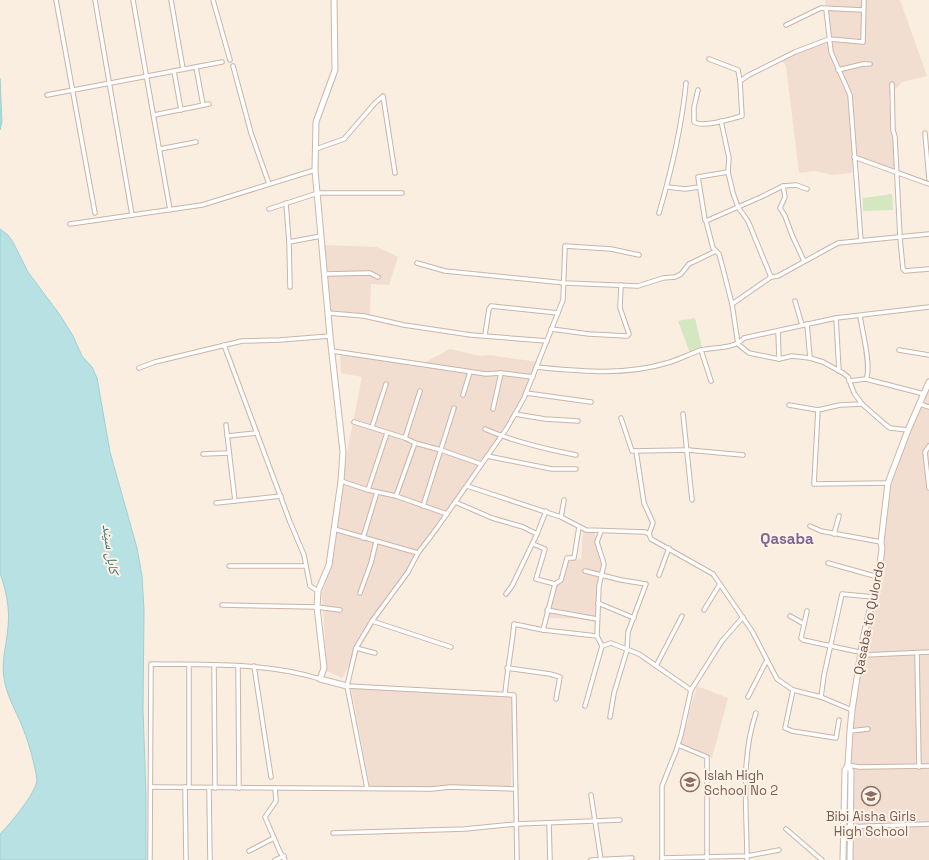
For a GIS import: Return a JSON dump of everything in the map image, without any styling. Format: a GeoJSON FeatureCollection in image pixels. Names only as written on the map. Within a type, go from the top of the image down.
{"type":"FeatureCollection","features":[{"type":"Feature","properties":{"kind":"street"},"geometry":{"type":"LineString","coordinates":[[56,0],[95,213]]}},
{"type":"Feature","properties":{"kind":"street"},"geometry":{"type":"LineString","coordinates":[[95,0],[132,215]]}},
{"type":"Feature","properties":{"kind":"street"},"geometry":{"type":"LineString","coordinates":[[133,0],[170,210]]}},
{"type":"Feature","properties":{"kind":"street"},"geometry":{"type":"LineString","coordinates":[[171,0],[183,69]]}},
{"type":"Feature","properties":{"kind":"street"},"geometry":{"type":"LineString","coordinates":[[213,0],[230,60]]}},
{"type":"Feature","properties":{"kind":"street"},"geometry":{"type":"LineString","coordinates":[[320,679],[324,668],[317,607],[318,591],[329,565],[341,481],[342,452],[315,170],[316,122],[335,70],[334,0]]}},
{"type":"Feature","properties":{"kind":"street"},"geometry":{"type":"LineString","coordinates":[[740,82],[749,75],[795,52],[829,39],[863,42],[864,0]]}},
{"type":"Feature","properties":{"kind":"street"},"geometry":{"type":"LineString","coordinates":[[786,25],[821,8],[863,10]]}},
{"type":"Feature","properties":{"kind":"street"},"geometry":{"type":"LineString","coordinates":[[826,9],[831,52],[850,95],[861,242]]}},
{"type":"Feature","properties":{"kind":"street"},"geometry":{"type":"LineString","coordinates":[[698,90],[694,107],[694,122],[697,124],[721,121],[742,116],[738,70],[709,59]]}},
{"type":"Feature","properties":{"kind":"street"},"geometry":{"type":"LineString","coordinates":[[47,95],[222,62]]}},
{"type":"Feature","properties":{"kind":"street"},"geometry":{"type":"LineString","coordinates":[[838,70],[870,64]]}},
{"type":"Feature","properties":{"kind":"street"},"geometry":{"type":"LineString","coordinates":[[233,66],[251,133],[269,184]]}},
{"type":"Feature","properties":{"kind":"street"},"geometry":{"type":"LineString","coordinates":[[196,67],[203,105]]}},
{"type":"Feature","properties":{"kind":"street"},"geometry":{"type":"LineString","coordinates":[[174,71],[181,110]]}},
{"type":"Feature","properties":{"kind":"street"},"geometry":{"type":"LineString","coordinates":[[660,213],[667,188],[684,102],[686,83]]}},
{"type":"Feature","properties":{"kind":"street"},"geometry":{"type":"LineString","coordinates":[[892,84],[893,130],[903,269],[905,272],[929,269]]}},
{"type":"Feature","properties":{"kind":"street"},"geometry":{"type":"LineString","coordinates":[[316,149],[344,139],[375,103],[383,96],[395,173]]}},
{"type":"Feature","properties":{"kind":"street"},"geometry":{"type":"LineString","coordinates":[[154,114],[209,104]]}},
{"type":"Feature","properties":{"kind":"street"},"geometry":{"type":"LineString","coordinates":[[721,121],[729,158],[728,172],[733,193],[738,207],[748,221],[771,278]]}},
{"type":"Feature","properties":{"kind":"street"},"geometry":{"type":"LineString","coordinates":[[925,133],[929,179]]}},
{"type":"Feature","properties":{"kind":"street"},"geometry":{"type":"LineString","coordinates":[[160,149],[196,142]]}},
{"type":"Feature","properties":{"kind":"street"},"geometry":{"type":"LineString","coordinates":[[854,157],[929,184]]}},
{"type":"Feature","properties":{"kind":"street"},"geometry":{"type":"LineString","coordinates":[[70,224],[202,205],[315,170]]}},
{"type":"Feature","properties":{"kind":"street"},"geometry":{"type":"LineString","coordinates":[[728,172],[698,177],[705,220],[714,248],[719,254],[732,304],[738,344],[749,353],[779,359],[792,356],[810,358],[823,362],[848,377],[862,404],[890,428],[908,430]]}},
{"type":"Feature","properties":{"kind":"street"},"geometry":{"type":"LineString","coordinates":[[706,221],[783,186],[796,185],[807,189]]}},
{"type":"Feature","properties":{"kind":"street"},"geometry":{"type":"LineString","coordinates":[[783,186],[785,197],[780,208],[804,262]]}},
{"type":"Feature","properties":{"kind":"street"},"geometry":{"type":"LineString","coordinates":[[667,188],[685,189],[699,187]]}},
{"type":"Feature","properties":{"kind":"street"},"geometry":{"type":"LineString","coordinates":[[269,209],[318,193],[402,193]]}},
{"type":"Feature","properties":{"kind":"street"},"geometry":{"type":"LineString","coordinates":[[286,204],[290,287]]}},
{"type":"Feature","properties":{"kind":"street"},"geometry":{"type":"LineString","coordinates":[[732,304],[771,278],[778,276],[838,243],[861,242],[929,234]]}},
{"type":"Feature","properties":{"kind":"street"},"geometry":{"type":"LineString","coordinates":[[289,242],[322,236]]}},
{"type":"Feature","properties":{"kind":"street"},"geometry":{"type":"LineString","coordinates":[[366,788],[347,686],[356,648],[372,621],[408,572],[418,553],[501,436],[526,393],[563,300],[566,246],[611,249],[639,255]]}},
{"type":"Feature","properties":{"kind":"street"},"geometry":{"type":"LineString","coordinates":[[418,263],[445,271],[564,283],[638,286],[663,278],[675,277],[681,274],[689,264],[716,251]]}},
{"type":"Feature","properties":{"kind":"street"},"geometry":{"type":"LineString","coordinates":[[325,274],[370,273],[378,277]]}},
{"type":"Feature","properties":{"kind":"street"},"geometry":{"type":"LineString","coordinates":[[551,329],[627,336],[628,334],[623,314],[620,308],[621,285]]}},
{"type":"Feature","properties":{"kind":"street"},"geometry":{"type":"LineString","coordinates":[[794,301],[802,325]]}},
{"type":"Feature","properties":{"kind":"street"},"geometry":{"type":"LineString","coordinates":[[485,335],[489,309],[492,306],[558,313]]}},
{"type":"Feature","properties":{"kind":"street"},"geometry":{"type":"LineString","coordinates":[[536,367],[600,372],[628,370],[667,363],[702,350],[738,344],[744,338],[802,325],[836,318],[929,308]]}},
{"type":"Feature","properties":{"kind":"street"},"geometry":{"type":"LineString","coordinates":[[328,313],[364,316],[404,325],[470,335],[547,341]]}},
{"type":"Feature","properties":{"kind":"street"},"geometry":{"type":"LineString","coordinates":[[860,316],[869,375],[866,379]]}},
{"type":"Feature","properties":{"kind":"street"},"geometry":{"type":"LineString","coordinates":[[836,318],[839,371]]}},
{"type":"Feature","properties":{"kind":"street"},"geometry":{"type":"LineString","coordinates":[[807,324],[810,358]]}},
{"type":"Feature","properties":{"kind":"street"},"geometry":{"type":"LineString","coordinates":[[778,331],[779,359]]}},
{"type":"Feature","properties":{"kind":"street"},"geometry":{"type":"LineString","coordinates":[[139,368],[155,362],[242,341],[330,336]]}},
{"type":"Feature","properties":{"kind":"street"},"geometry":{"type":"LineString","coordinates":[[224,345],[290,522],[304,555],[310,586],[318,591]]}},
{"type":"Feature","properties":{"kind":"street"},"geometry":{"type":"LineString","coordinates":[[702,350],[711,382]]}},
{"type":"Feature","properties":{"kind":"street"},"geometry":{"type":"LineString","coordinates":[[899,350],[929,355]]}},
{"type":"Feature","properties":{"kind":"street"},"geometry":{"type":"LineString","coordinates":[[332,351],[470,372],[486,374],[501,373],[533,377]]}},
{"type":"Feature","properties":{"kind":"street"},"geometry":{"type":"LineString","coordinates":[[463,395],[470,372]]}},
{"type":"Feature","properties":{"kind":"street"},"geometry":{"type":"LineString","coordinates":[[493,409],[501,373]]}},
{"type":"Feature","properties":{"kind":"street"},"geometry":{"type":"LineString","coordinates":[[849,381],[866,379],[924,394]]}},
{"type":"Feature","properties":{"kind":"street","name":"Qasaba to Qulordo"},"geometry":{"type":"LineString","coordinates":[[843,860],[845,770],[848,766],[852,710],[861,654],[878,577],[888,483],[908,430],[929,382]]}},
{"type":"Feature","properties":{"kind":"street"},"geometry":{"type":"LineString","coordinates":[[372,427],[386,384]]}},
{"type":"Feature","properties":{"kind":"street"},"geometry":{"type":"LineString","coordinates":[[405,438],[420,391]]}},
{"type":"Feature","properties":{"kind":"street"},"geometry":{"type":"LineString","coordinates":[[526,393],[591,402]]}},
{"type":"Feature","properties":{"kind":"street"},"geometry":{"type":"LineString","coordinates":[[789,405],[818,410],[840,405],[862,404]]}},
{"type":"Feature","properties":{"kind":"street"},"geometry":{"type":"LineString","coordinates":[[920,404],[929,407]]}},
{"type":"Feature","properties":{"kind":"street"},"geometry":{"type":"LineString","coordinates":[[423,506],[454,408]]}},
{"type":"Feature","properties":{"kind":"street"},"geometry":{"type":"LineString","coordinates":[[818,410],[814,484],[888,483]]}},
{"type":"Feature","properties":{"kind":"street"},"geometry":{"type":"LineString","coordinates":[[515,414],[545,419],[578,421]]}},
{"type":"Feature","properties":{"kind":"street"},"geometry":{"type":"LineString","coordinates":[[682,414],[688,450],[692,500]]}},
{"type":"Feature","properties":{"kind":"street"},"geometry":{"type":"LineString","coordinates":[[621,418],[630,450],[688,450],[743,455]]}},
{"type":"Feature","properties":{"kind":"street"},"geometry":{"type":"LineString","coordinates":[[354,422],[405,438],[415,444],[441,450],[481,464]]}},
{"type":"Feature","properties":{"kind":"street"},"geometry":{"type":"LineString","coordinates":[[226,425],[235,501]]}},
{"type":"Feature","properties":{"kind":"street"},"geometry":{"type":"LineString","coordinates":[[485,429],[501,436],[551,450],[576,455]]}},
{"type":"Feature","properties":{"kind":"street"},"geometry":{"type":"LineString","coordinates":[[227,436],[257,433]]}},
{"type":"Feature","properties":{"kind":"street"},"geometry":{"type":"LineString","coordinates":[[368,490],[387,433]]}},
{"type":"Feature","properties":{"kind":"street"},"geometry":{"type":"LineString","coordinates":[[396,496],[415,444]]}},
{"type":"Feature","properties":{"kind":"street"},"geometry":{"type":"LineString","coordinates":[[929,446],[925,452],[929,488]]}},
{"type":"Feature","properties":{"kind":"street"},"geometry":{"type":"LineString","coordinates":[[636,451],[644,503],[653,523],[649,534],[651,540],[669,548],[713,574],[743,617],[777,679],[792,690],[821,697],[852,710]]}},
{"type":"Feature","properties":{"kind":"street"},"geometry":{"type":"LineString","coordinates":[[203,454],[229,453]]}},
{"type":"Feature","properties":{"kind":"street"},"geometry":{"type":"LineString","coordinates":[[487,456],[552,469],[576,469]]}},
{"type":"Feature","properties":{"kind":"street"},"geometry":{"type":"LineString","coordinates":[[341,481],[368,490],[396,496],[447,514]]}},
{"type":"Feature","properties":{"kind":"street"},"geometry":{"type":"LineString","coordinates":[[467,486],[546,511],[586,530],[645,532],[649,534]]}},
{"type":"Feature","properties":{"kind":"street"},"geometry":{"type":"LineString","coordinates":[[363,538],[377,492]]}},
{"type":"Feature","properties":{"kind":"street"},"geometry":{"type":"LineString","coordinates":[[216,503],[281,496]]}},
{"type":"Feature","properties":{"kind":"street"},"geometry":{"type":"LineString","coordinates":[[561,517],[564,500]]}},
{"type":"Feature","properties":{"kind":"street"},"geometry":{"type":"LineString","coordinates":[[455,502],[492,518],[523,527],[537,534]]}},
{"type":"Feature","properties":{"kind":"street"},"geometry":{"type":"LineString","coordinates":[[506,594],[512,586],[533,544],[546,511]]}},
{"type":"Feature","properties":{"kind":"street"},"geometry":{"type":"LineString","coordinates":[[834,534],[838,516]]}},
{"type":"Feature","properties":{"kind":"street"},"geometry":{"type":"LineString","coordinates":[[543,630],[555,584],[561,580],[567,558],[574,558],[579,526]]}},
{"type":"Feature","properties":{"kind":"street"},"geometry":{"type":"LineString","coordinates":[[810,526],[821,531],[834,534],[881,542]]}},
{"type":"Feature","properties":{"kind":"street"},"geometry":{"type":"LineString","coordinates":[[334,529],[418,553]]}},
{"type":"Feature","properties":{"kind":"street"},"geometry":{"type":"LineString","coordinates":[[585,706],[602,646],[597,636],[599,586],[604,564],[597,542],[601,531]]}},
{"type":"Feature","properties":{"kind":"street"},"geometry":{"type":"LineString","coordinates":[[360,593],[371,563],[376,542]]}},
{"type":"Feature","properties":{"kind":"street"},"geometry":{"type":"LineString","coordinates":[[533,544],[545,549],[536,579],[555,584]]}},
{"type":"Feature","properties":{"kind":"street"},"geometry":{"type":"LineString","coordinates":[[659,574],[669,548]]}},
{"type":"Feature","properties":{"kind":"street"},"geometry":{"type":"LineString","coordinates":[[828,563],[878,577]]}},
{"type":"Feature","properties":{"kind":"street"},"geometry":{"type":"LineString","coordinates":[[229,566],[306,566]]}},
{"type":"Feature","properties":{"kind":"street"},"geometry":{"type":"LineString","coordinates":[[585,571],[621,580],[646,584],[628,632],[627,650],[614,693],[610,717]]}},
{"type":"Feature","properties":{"kind":"street"},"geometry":{"type":"LineString","coordinates":[[704,610],[720,584]]}},
{"type":"Feature","properties":{"kind":"street"},"geometry":{"type":"LineString","coordinates":[[821,697],[830,646],[842,594],[873,597]]}},
{"type":"Feature","properties":{"kind":"street"},"geometry":{"type":"LineString","coordinates":[[598,603],[634,618]]}},
{"type":"Feature","properties":{"kind":"street"},"geometry":{"type":"LineString","coordinates":[[222,605],[317,607],[340,610]]}},
{"type":"Feature","properties":{"kind":"street"},"geometry":{"type":"LineString","coordinates":[[547,610],[598,619]]}},
{"type":"Feature","properties":{"kind":"street"},"geometry":{"type":"LineString","coordinates":[[807,611],[802,640],[859,652],[861,654],[917,654],[929,652]]}},
{"type":"Feature","properties":{"kind":"street"},"geometry":{"type":"LineString","coordinates":[[656,666],[682,616]]}},
{"type":"Feature","properties":{"kind":"street"},"geometry":{"type":"LineString","coordinates":[[790,616],[804,624]]}},
{"type":"Feature","properties":{"kind":"street"},"geometry":{"type":"LineString","coordinates":[[743,617],[722,641],[691,690],[678,745],[662,786],[662,859],[747,858],[779,850]]}},
{"type":"Feature","properties":{"kind":"street"},"geometry":{"type":"LineString","coordinates":[[372,621],[451,647]]}},
{"type":"Feature","properties":{"kind":"street"},"geometry":{"type":"LineString","coordinates":[[505,694],[507,668],[512,648],[514,624],[543,630],[597,636]]}},
{"type":"Feature","properties":{"kind":"street"},"geometry":{"type":"LineString","coordinates":[[602,646],[611,643],[639,654],[691,690]]}},
{"type":"Feature","properties":{"kind":"street"},"geometry":{"type":"LineString","coordinates":[[356,648],[376,653]]}},
{"type":"Feature","properties":{"kind":"street"},"geometry":{"type":"LineString","coordinates":[[917,654],[919,767]]}},
{"type":"Feature","properties":{"kind":"street"},"geometry":{"type":"LineString","coordinates":[[748,697],[767,660]]}},
{"type":"Feature","properties":{"kind":"street"},"geometry":{"type":"LineString","coordinates":[[150,860],[151,664],[254,666],[311,676],[347,686],[514,695],[517,860]]}},
{"type":"Feature","properties":{"kind":"street"},"geometry":{"type":"LineString","coordinates":[[190,665],[190,787]]}},
{"type":"Feature","properties":{"kind":"street"},"geometry":{"type":"LineString","coordinates":[[214,665],[215,788]]}},
{"type":"Feature","properties":{"kind":"street"},"geometry":{"type":"LineString","coordinates":[[238,666],[239,788]]}},
{"type":"Feature","properties":{"kind":"street"},"geometry":{"type":"LineString","coordinates":[[254,666],[271,777]]}},
{"type":"Feature","properties":{"kind":"street"},"geometry":{"type":"LineString","coordinates":[[507,668],[550,674],[560,677],[556,699]]}},
{"type":"Feature","properties":{"kind":"street"},"geometry":{"type":"LineString","coordinates":[[792,690],[785,728],[792,731],[836,738],[838,720]]}},
{"type":"Feature","properties":{"kind":"street"},"geometry":{"type":"LineString","coordinates":[[747,858],[746,759],[751,726],[756,713]]}},
{"type":"Feature","properties":{"kind":"street"},"geometry":{"type":"LineString","coordinates":[[850,731],[868,729]]}},
{"type":"Feature","properties":{"kind":"street"},"geometry":{"type":"LineString","coordinates":[[678,745],[707,756],[707,858]]}},
{"type":"Feature","properties":{"kind":"street"},"geometry":{"type":"LineString","coordinates":[[848,766],[929,766]]}},
{"type":"Feature","properties":{"kind":"street"},"geometry":{"type":"LineString","coordinates":[[848,766],[851,771],[850,860]]}},
{"type":"Feature","properties":{"kind":"street"},"geometry":{"type":"LineString","coordinates":[[151,787],[432,789],[450,787],[515,789]]}},
{"type":"Feature","properties":{"kind":"street"},"geometry":{"type":"LineString","coordinates":[[185,787],[186,860]]}},
{"type":"Feature","properties":{"kind":"street"},"geometry":{"type":"LineString","coordinates":[[209,788],[210,860]]}},
{"type":"Feature","properties":{"kind":"street"},"geometry":{"type":"LineString","coordinates":[[275,788],[276,801],[265,817],[280,852],[285,858],[275,860]]}},
{"type":"Feature","properties":{"kind":"street"},"geometry":{"type":"LineString","coordinates":[[591,795],[601,860]]}},
{"type":"Feature","properties":{"kind":"street"},"geometry":{"type":"LineString","coordinates":[[333,833],[465,829],[516,824],[620,820]]}},
{"type":"Feature","properties":{"kind":"street"},"geometry":{"type":"LineString","coordinates":[[549,823],[550,860]]}},
{"type":"Feature","properties":{"kind":"street"},"geometry":{"type":"LineString","coordinates":[[844,827],[929,824]]}},
{"type":"Feature","properties":{"kind":"street"},"geometry":{"type":"LineString","coordinates":[[786,829],[822,860]]}},
{"type":"Feature","properties":{"kind":"street"},"geometry":{"type":"LineString","coordinates":[[249,852],[274,838]]}},
{"type":"Feature","properties":{"kind":"street"},"geometry":{"type":"LineString","coordinates":[[591,860],[632,858]]}},
{"type":"Feature","properties":{"kind":"shaded area"},"geometry":{"type":"Polygon","coordinates":[[[825,0],[900,0],[927,76],[902,82],[889,97],[895,171],[853,155],[851,173],[832,175],[815,171],[799,173],[786,66],[780,58],[828,40],[825,0]]]}},
{"type":"Feature","properties":{"kind":"shaded area"},"geometry":{"type":"Polygon","coordinates":[[[324,245],[377,247],[398,257],[389,285],[371,284],[370,314],[331,311],[324,245]]]}},
{"type":"Feature","properties":{"kind":"shaded area"},"geometry":{"type":"Polygon","coordinates":[[[450,349],[480,356],[489,355],[539,362],[513,422],[478,471],[471,485],[411,563],[342,678],[327,671],[322,594],[331,563],[347,453],[362,377],[341,373],[340,353],[420,365],[450,349]]]}},
{"type":"Feature","properties":{"kind":"shaded area"},"geometry":{"type":"Polygon","coordinates":[[[929,386],[929,860],[851,860],[851,733],[867,628],[882,558],[893,472],[929,386]]]}},
{"type":"Feature","properties":{"kind":"shaded area"},"geometry":{"type":"Polygon","coordinates":[[[583,531],[594,532],[604,558],[598,623],[579,619],[549,618],[551,588],[560,583],[567,561],[581,559],[583,531]]]}},
{"type":"Feature","properties":{"kind":"shaded area"},"geometry":{"type":"Polygon","coordinates":[[[697,686],[728,698],[712,758],[679,743],[688,720],[687,719],[697,686]]]}},
{"type":"Feature","properties":{"kind":"shaded area"},"geometry":{"type":"Polygon","coordinates":[[[351,688],[513,695],[511,787],[370,788],[351,688]]]}},
{"type":"Feature","properties":{"kind":"green space"},"geometry":{"type":"Polygon","coordinates":[[[892,194],[893,210],[863,211],[863,198],[892,194]]]}},
{"type":"Feature","properties":{"kind":"green space"},"geometry":{"type":"Polygon","coordinates":[[[695,318],[702,348],[690,353],[678,321],[695,318]]]}},
{"type":"Feature","properties":{"kind":"water"},"geometry":{"type":"Polygon","coordinates":[[[0,78],[2,122],[0,130],[0,78]]]}},
{"type":"Feature","properties":{"kind":"water","name":"کابل سيند"},"geometry":{"type":"Polygon","coordinates":[[[0,229],[8,235],[13,242],[28,272],[60,315],[73,336],[82,356],[92,367],[97,378],[110,452],[137,548],[142,576],[144,610],[143,709],[146,795],[146,860],[0,860],[0,834],[16,816],[32,793],[36,786],[37,780],[28,743],[8,695],[3,672],[8,627],[8,606],[0,573],[0,229]]]}},
{"type":"Feature","properties":{"kind":"place","name":"Islah High School No 2"},"geometry":{"type":"Point","coordinates":[690,782]}},
{"type":"Feature","properties":{"kind":"place","name":"Bibi Aisha Girls High School"},"geometry":{"type":"Point","coordinates":[871,796]}},
{"type":"Feature","properties":{"kind":"district","name":"Qasaba"},"geometry":{"type":"Point","coordinates":[787,538]}}]}
